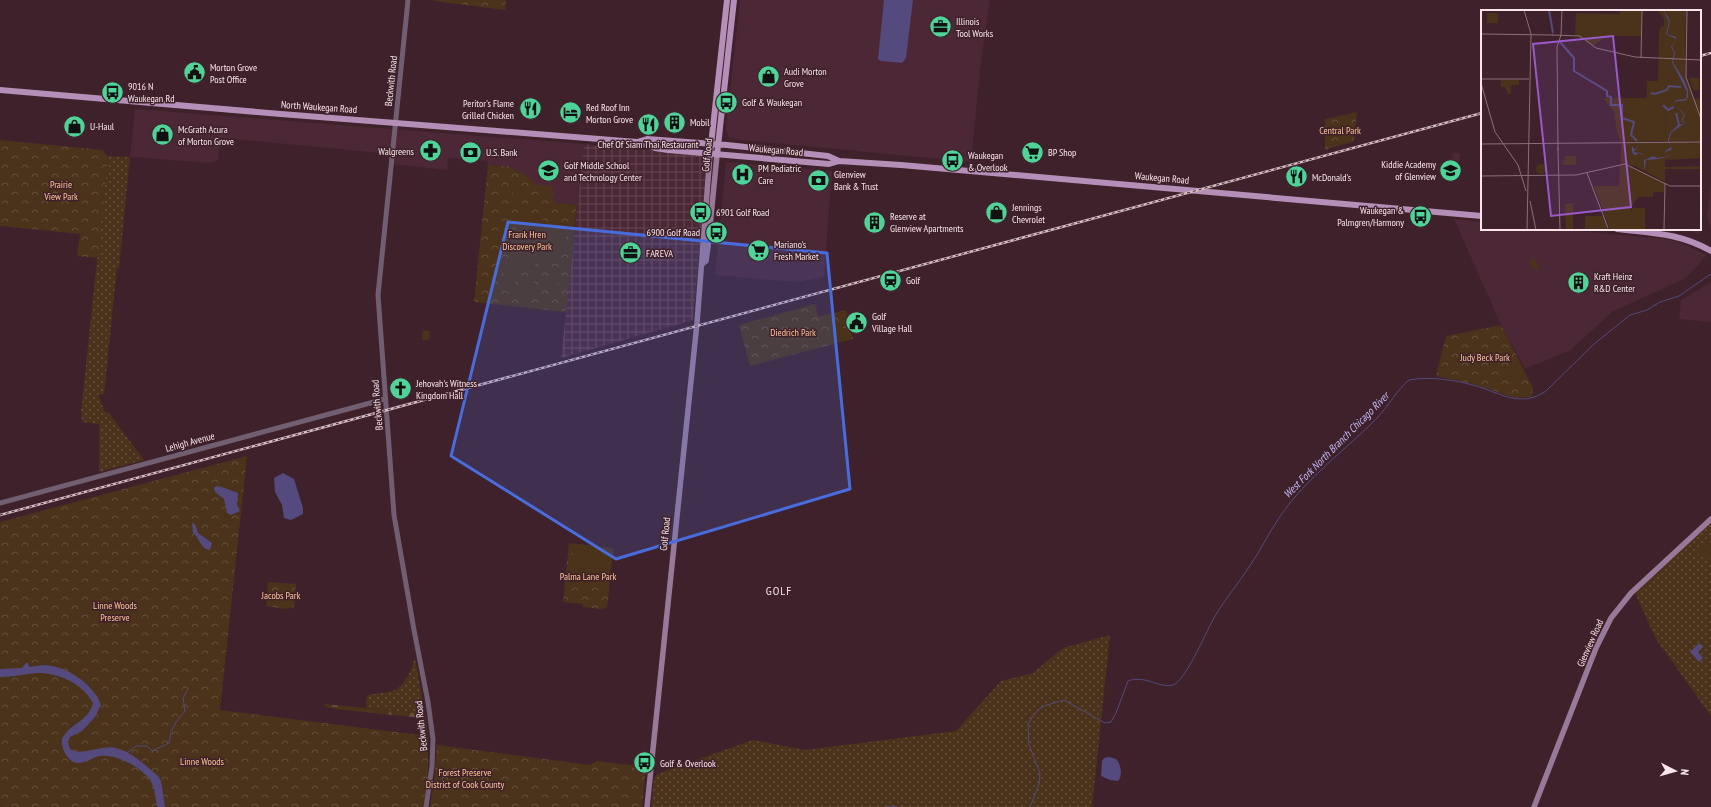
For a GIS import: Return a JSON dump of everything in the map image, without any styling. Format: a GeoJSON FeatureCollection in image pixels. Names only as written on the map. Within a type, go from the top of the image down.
{"type":"FeatureCollection","features":[{"type":"Feature","properties":{"kind":"main road","name":"Golf Road"},"geometry":{"type":"LineString","coordinates":[[647,807],[702,264],[701,259],[710,154],[727,0]]}},
{"type":"Feature","properties":{"kind":"main road","name":"Golf Road"},"geometry":{"type":"LineString","coordinates":[[702,264],[706,261],[734,0]]}},
{"type":"Feature","properties":{"kind":"main road","name":"North Waukegan Road"},"geometry":{"type":"LineString","coordinates":[[0,90],[637,142],[655,148],[710,154]]}},
{"type":"Feature","properties":{"kind":"main road","name":"North Waukegan Road"},"geometry":{"type":"LineString","coordinates":[[637,142],[647,139],[711,144]]}},
{"type":"Feature","properties":{"kind":"main road","name":"Waukegan Road"},"geometry":{"type":"LineString","coordinates":[[711,144],[828,156],[839,161]]}},
{"type":"Feature","properties":{"kind":"main road","name":"Waukegan Road"},"geometry":{"type":"LineString","coordinates":[[710,154],[828,164],[839,161],[924,167],[1481,216]]}},
{"type":"Feature","properties":{"kind":"main road"},"geometry":{"type":"LineString","coordinates":[[1625,230],[1678,236],[1699,244],[1711,251]]}},
{"type":"Feature","properties":{"kind":"main road","name":"Glenview Road"},"geometry":{"type":"LineString","coordinates":[[1534,807],[1607,625],[1631,593],[1711,519]]}},
{"type":"Feature","properties":{"kind":"street","name":"Beckwith Road"},"geometry":{"type":"LineString","coordinates":[[408,0],[378,295],[394,515],[407,595],[431,721],[433,752],[426,807]]}},
{"type":"Feature","properties":{"kind":"street","name":"Lehigh Avenue"},"geometry":{"type":"LineString","coordinates":[[0,503],[385,399]]}},
{"type":"Feature","properties":{"kind":"highlighted area"},"geometry":{"type":"Polygon","coordinates":[[[508,222],[827,253],[850,489],[616,559],[451,456],[508,222]]]}},
{"type":"Feature","properties":{"kind":"shaded area"},"geometry":{"type":"Polygon","coordinates":[[[740,0],[990,0],[980,69],[971,162],[731,139],[728,137],[726,127],[740,0]]]}},
{"type":"Feature","properties":{"kind":"shaded area"},"geometry":{"type":"Polygon","coordinates":[[[884,0],[913,0],[906,58],[902,63],[881,61],[878,59],[884,0]]]}},
{"type":"Feature","properties":{"kind":"shaded area"},"geometry":{"type":"Polygon","coordinates":[[[135,109],[584,144],[577,205],[555,203],[525,175],[508,166],[488,165],[487,161],[448,158],[447,170],[390,164],[391,154],[221,138],[218,160],[211,163],[130,157],[135,109]]]}},
{"type":"Feature","properties":{"kind":"shaded area"},"geometry":{"type":"Polygon","coordinates":[[[584,144],[708,156],[693,320],[561,358],[584,144]]]}},
{"type":"Feature","properties":{"kind":"shaded area","name":"Kiddie Academy of Glenview"},"geometry":{"type":"Polygon","coordinates":[[[1453,153],[1460,153],[1457,180],[1443,177],[1445,163],[1451,163],[1453,153]]]}},
{"type":"Feature","properties":{"kind":"shaded area"},"geometry":{"type":"Polygon","coordinates":[[[726,162],[832,171],[824,277],[797,282],[715,275],[726,162]]]}},
{"type":"Feature","properties":{"kind":"shaded area"},"geometry":{"type":"Polygon","coordinates":[[[1711,183],[1711,228],[1707,217],[1711,183]]]}},
{"type":"Feature","properties":{"kind":"shaded area"},"geometry":{"type":"Polygon","coordinates":[[[1701,206],[1703,207],[1701,225],[1701,206]]]}},
{"type":"Feature","properties":{"kind":"shaded area","name":"Kraft Heinz R&D Center"},"geometry":{"type":"Polygon","coordinates":[[[1454,219],[1481,222],[1481,230],[1568,230],[1665,239],[1679,242],[1707,255],[1686,278],[1612,312],[1571,350],[1525,369],[1501,325],[1454,219]]]}},
{"type":"Feature","properties":{"kind":"shaded area"},"geometry":{"type":"Polygon","coordinates":[[[1686,230],[1700,230],[1700,234],[1686,230]]]}},
{"type":"Feature","properties":{"kind":"shaded area"},"geometry":{"type":"Polygon","coordinates":[[[1711,282],[1711,322],[1679,319],[1681,300],[1711,282]]]}},
{"type":"Feature","properties":{"kind":"shaded area"},"geometry":{"type":"Polygon","coordinates":[[[283,473],[294,479],[303,508],[303,514],[291,520],[284,518],[282,505],[275,492],[274,478],[283,473]]]}},
{"type":"Feature","properties":{"kind":"shaded area"},"geometry":{"type":"Polygon","coordinates":[[[216,486],[238,494],[237,504],[240,511],[231,515],[227,513],[224,499],[215,492],[214,488],[216,486]]]}},
{"type":"Feature","properties":{"kind":"shaded area"},"geometry":{"type":"Polygon","coordinates":[[[192,523],[195,524],[198,533],[212,543],[210,550],[202,546],[193,533],[192,523]]]}},
{"type":"Feature","properties":{"kind":"shaded area"},"geometry":{"type":"Polygon","coordinates":[[[1699,643],[1703,647],[1698,652],[1703,658],[1699,662],[1690,652],[1699,643]]]}},
{"type":"Feature","properties":{"kind":"shaded area"},"geometry":{"type":"Polygon","coordinates":[[[26,663],[28,663],[29,667],[45,665],[62,669],[86,683],[97,697],[101,705],[95,717],[82,731],[70,737],[68,742],[70,749],[80,752],[111,747],[122,750],[133,756],[158,776],[161,781],[165,807],[157,807],[154,788],[150,780],[145,774],[131,764],[114,757],[107,756],[100,756],[80,763],[70,760],[65,754],[62,739],[69,730],[88,714],[93,703],[83,690],[69,680],[61,677],[45,673],[37,673],[0,677],[0,669],[22,668],[26,663]]]}},
{"type":"Feature","properties":{"kind":"shaded area"},"geometry":{"type":"Polygon","coordinates":[[[1109,757],[1116,759],[1119,764],[1121,773],[1118,781],[1110,780],[1101,776],[1102,761],[1104,758],[1109,757]]]}},
{"type":"Feature","properties":{"kind":"green space"},"geometry":{"type":"Polygon","coordinates":[[[434,0],[506,0],[505,10],[434,0]]]}},
{"type":"Feature","properties":{"kind":"green space","name":"Central Park"},"geometry":{"type":"Polygon","coordinates":[[[1357,112],[1354,141],[1325,150],[1325,119],[1357,112]]]}},
{"type":"Feature","properties":{"kind":"green space","name":"Prairie View Park"},"geometry":{"type":"Polygon","coordinates":[[[0,140],[103,150],[108,156],[98,258],[77,256],[80,234],[0,226],[0,140]]]}},
{"type":"Feature","properties":{"kind":"green space"},"geometry":{"type":"Polygon","coordinates":[[[108,156],[130,157],[104,394],[98,395],[105,412],[108,412],[144,460],[99,472],[99,424],[82,422],[81,412],[108,156]]]}},
{"type":"Feature","properties":{"kind":"green space","name":"Frank Hren Discovery Park"},"geometry":{"type":"Polygon","coordinates":[[[488,165],[508,166],[525,175],[537,185],[553,186],[552,199],[555,199],[555,203],[577,205],[566,312],[474,302],[488,165]]]}},
{"type":"Feature","properties":{"kind":"green space"},"geometry":{"type":"Polygon","coordinates":[[[513,189],[522,190],[521,207],[512,206],[513,189]]]}},
{"type":"Feature","properties":{"kind":"green space"},"geometry":{"type":"Polygon","coordinates":[[[518,217],[543,219],[534,269],[509,266],[518,217]]]}},
{"type":"Feature","properties":{"kind":"green space"},"geometry":{"type":"Polygon","coordinates":[[[545,221],[568,225],[560,264],[538,260],[545,221]]]}},
{"type":"Feature","properties":{"kind":"green space"},"geometry":{"type":"Polygon","coordinates":[[[1535,258],[1539,268],[1533,270],[1529,261],[1535,258]]]}},
{"type":"Feature","properties":{"kind":"green space"},"geometry":{"type":"Polygon","coordinates":[[[504,272],[516,276],[512,293],[500,289],[504,272]]]}},
{"type":"Feature","properties":{"kind":"green space"},"geometry":{"type":"Polygon","coordinates":[[[523,275],[535,278],[532,295],[520,293],[523,275]]]}},
{"type":"Feature","properties":{"kind":"green space"},"geometry":{"type":"Polygon","coordinates":[[[546,278],[558,280],[557,287],[545,285],[546,278]]]}},
{"type":"Feature","properties":{"kind":"green space","name":"Diedrich Park"},"geometry":{"type":"Polygon","coordinates":[[[815,304],[818,317],[846,310],[853,339],[750,366],[739,325],[815,304]]]}},
{"type":"Feature","properties":{"kind":"green space"},"geometry":{"type":"Polygon","coordinates":[[[842,324],[844,330],[831,333],[830,327],[842,324]]]}},
{"type":"Feature","properties":{"kind":"green space","name":"Judy Beck Park"},"geometry":{"type":"Polygon","coordinates":[[[1501,325],[1533,388],[1532,397],[1515,398],[1473,384],[1436,376],[1446,336],[1501,325]]]}},
{"type":"Feature","properties":{"kind":"green space"},"geometry":{"type":"Polygon","coordinates":[[[423,330],[430,331],[429,340],[422,340],[423,330]]]}},
{"type":"Feature","properties":{"kind":"green space"},"geometry":{"type":"Polygon","coordinates":[[[844,332],[846,338],[833,341],[831,335],[844,332]]]}},
{"type":"Feature","properties":{"kind":"green space"},"geometry":{"type":"Polygon","coordinates":[[[817,339],[819,346],[809,349],[808,342],[817,339]]]}},
{"type":"Feature","properties":{"kind":"green space"},"geometry":{"type":"Polygon","coordinates":[[[1518,370],[1523,381],[1516,384],[1511,373],[1518,370]]]}},
{"type":"Feature","properties":{"kind":"green space","name":"Linne Woods Preserve"},"geometry":{"type":"Polygon","coordinates":[[[247,456],[220,710],[428,736],[428,774],[423,807],[0,806],[0,522],[247,456]]]}},
{"type":"Feature","properties":{"kind":"green space"},"geometry":{"type":"Polygon","coordinates":[[[1711,523],[1711,716],[1656,639],[1635,593],[1711,523]]]}},
{"type":"Feature","properties":{"kind":"green space"},"geometry":{"type":"Polygon","coordinates":[[[1710,537],[1711,558],[1710,559],[1702,551],[1697,555],[1694,551],[1710,537]]]}},
{"type":"Feature","properties":{"kind":"green space","name":"Palma Lane Park"},"geometry":{"type":"Polygon","coordinates":[[[569,543],[612,548],[607,607],[601,609],[583,607],[583,604],[563,602],[569,543]]]}},
{"type":"Feature","properties":{"kind":"green space"},"geometry":{"type":"Polygon","coordinates":[[[576,549],[609,554],[606,580],[595,587],[570,584],[573,552],[576,549]]]}},
{"type":"Feature","properties":{"kind":"green space","name":"Jacobs Park"},"geometry":{"type":"Polygon","coordinates":[[[268,582],[296,584],[294,607],[285,609],[266,606],[268,582]]]}},
{"type":"Feature","properties":{"kind":"green space"},"geometry":{"type":"Polygon","coordinates":[[[590,592],[597,592],[596,602],[589,601],[590,592]]]}},
{"type":"Feature","properties":{"kind":"green space"},"geometry":{"type":"Polygon","coordinates":[[[1110,635],[1092,807],[651,807],[654,779],[657,774],[753,740],[805,750],[956,731],[1001,681],[1033,673],[1063,648],[1110,635]]]}},
{"type":"Feature","properties":{"kind":"green space"},"geometry":{"type":"Polygon","coordinates":[[[415,658],[425,714],[366,708],[367,696],[394,690],[403,684],[409,674],[415,658]]]}},
{"type":"Feature","properties":{"kind":"green space"},"geometry":{"type":"Polygon","coordinates":[[[324,704],[425,714],[428,736],[421,735],[419,732],[422,718],[336,709],[326,707],[324,704]]]}},
{"type":"Feature","properties":{"kind":"green space","name":"Forest Preserve District of Cook County"},"geometry":{"type":"Polygon","coordinates":[[[437,745],[590,765],[597,761],[646,767],[642,807],[430,807],[437,745]]]}},
{"type":"Feature","properties":{"kind":"waterway","name":"West Fork North Branch Chicago River"},"geometry":{"type":"LineString","coordinates":[[1030,807],[1039,784],[1040,773],[1029,745],[1028,724],[1039,709],[1064,700],[1105,723],[1111,722],[1128,681],[1135,679],[1170,686],[1180,680],[1191,663],[1219,610],[1253,561],[1291,501],[1315,476],[1378,417],[1409,380],[1425,378],[1441,379],[1473,385],[1501,395],[1518,399],[1527,399],[1536,396],[1546,391],[1594,344],[1630,315],[1647,310],[1660,302],[1679,296],[1711,274]]}},
{"type":"Feature","properties":{"kind":"waterway"},"geometry":{"type":"LineString","coordinates":[[127,753],[136,746],[147,746],[152,751],[169,743],[171,732],[176,722],[185,711],[183,698],[187,691]]}},
{"type":"Feature","properties":{"kind":"waterway","name":"West Fork North Branch Chicago River"},"geometry":{"type":"LineString","coordinates":[[887,807],[897,807]]}},
{"type":"Feature","properties":{"kind":"railway"},"geometry":{"type":"LineString","coordinates":[[1701,56],[1711,53]]}},
{"type":"Feature","properties":{"kind":"railway"},"geometry":{"type":"LineString","coordinates":[[0,515],[1481,113]]}},
{"type":"Feature","properties":{"kind":"place","name":"Illinois Tool Works"},"geometry":{"type":"Point","coordinates":[940,27]}},
{"type":"Feature","properties":{"kind":"place","name":"Morton Grove Post Office"},"geometry":{"type":"Point","coordinates":[194,73]}},
{"type":"Feature","properties":{"kind":"place","name":"Audi Morton Grove"},"geometry":{"type":"Point","coordinates":[769,77]}},
{"type":"Feature","properties":{"kind":"place","name":"9016 N Waukegan Rd"},"geometry":{"type":"Point","coordinates":[112,92]}},
{"type":"Feature","properties":{"kind":"place","name":"Golf & Waukegan"},"geometry":{"type":"Point","coordinates":[727,102]}},
{"type":"Feature","properties":{"kind":"place","name":"Peritor's Flame Grilled Chicken"},"geometry":{"type":"Point","coordinates":[530,109]}},
{"type":"Feature","properties":{"kind":"place","name":"Red Roof Inn Morton Grove"},"geometry":{"type":"Point","coordinates":[570,113]}},
{"type":"Feature","properties":{"kind":"place","name":"Mobil"},"geometry":{"type":"Point","coordinates":[674,122]}},
{"type":"Feature","properties":{"kind":"place","name":"Chef Of Siam Thai Restaurant"},"geometry":{"type":"Point","coordinates":[648,124]}},
{"type":"Feature","properties":{"kind":"place","name":"U-Haul"},"geometry":{"type":"Point","coordinates":[75,126]}},
{"type":"Feature","properties":{"kind":"place","name":"McGrath Acura of Morton Grove"},"geometry":{"type":"Point","coordinates":[163,135]}},
{"type":"Feature","properties":{"kind":"place","name":"Walgreens"},"geometry":{"type":"Point","coordinates":[430,151]}},
{"type":"Feature","properties":{"kind":"place","name":"U.S. Bank"},"geometry":{"type":"Point","coordinates":[470,152]}},
{"type":"Feature","properties":{"kind":"place","name":"BP Shop"},"geometry":{"type":"Point","coordinates":[1032,152]}},
{"type":"Feature","properties":{"kind":"place","name":"Waukegan & Overlook"},"geometry":{"type":"Point","coordinates":[953,161]}},
{"type":"Feature","properties":{"kind":"place","name":"Kiddie Academy of Glenview"},"geometry":{"type":"Point","coordinates":[1451,170]}},
{"type":"Feature","properties":{"kind":"place","name":"Golf Middle School and Technology Center"},"geometry":{"type":"Point","coordinates":[549,171]}},
{"type":"Feature","properties":{"kind":"place","name":"PM Pediatric Care"},"geometry":{"type":"Point","coordinates":[743,174]}},
{"type":"Feature","properties":{"kind":"place","name":"McDonald's"},"geometry":{"type":"Point","coordinates":[1296,177]}},
{"type":"Feature","properties":{"kind":"place","name":"Glenview Bank & Trust"},"geometry":{"type":"Point","coordinates":[818,180]}},
{"type":"Feature","properties":{"kind":"place","name":"6901 Golf Road"},"geometry":{"type":"Point","coordinates":[700,212]}},
{"type":"Feature","properties":{"kind":"place","name":"Jennings Chevrolet"},"geometry":{"type":"Point","coordinates":[996,213]}},
{"type":"Feature","properties":{"kind":"place","name":"Waukegan & Palmgren/Harmony"},"geometry":{"type":"Point","coordinates":[1420,216]}},
{"type":"Feature","properties":{"kind":"place","name":"Reserve at Glenview Apartments"},"geometry":{"type":"Point","coordinates":[875,222]}},
{"type":"Feature","properties":{"kind":"place","name":"6900 Golf Road"},"geometry":{"type":"Point","coordinates":[716,232]}},
{"type":"Feature","properties":{"kind":"place","name":"Mariano's Fresh Market"},"geometry":{"type":"Point","coordinates":[758,250]}},
{"type":"Feature","properties":{"kind":"place","name":"FAREVA"},"geometry":{"type":"Point","coordinates":[630,253]}},
{"type":"Feature","properties":{"kind":"place","name":"Golf"},"geometry":{"type":"Point","coordinates":[891,280]}},
{"type":"Feature","properties":{"kind":"place","name":"Kraft Heinz R&D Center"},"geometry":{"type":"Point","coordinates":[1579,282]}},
{"type":"Feature","properties":{"kind":"place","name":"Golf Village Hall"},"geometry":{"type":"Point","coordinates":[856,322]}},
{"type":"Feature","properties":{"kind":"place","name":"Jehovah's Witness Kingdom Hall"},"geometry":{"type":"Point","coordinates":[401,389]}},
{"type":"Feature","properties":{"kind":"place","name":"Golf & Overlook"},"geometry":{"type":"Point","coordinates":[645,763]}},
{"type":"Feature","properties":{"kind":"district","name":"GOLF"},"geometry":{"type":"Point","coordinates":[779,590]}},
{"type":"Feature","properties":{"kind":"park label","name":"Linne Woods"},"geometry":{"type":"Point","coordinates":[202,761]}}]}
